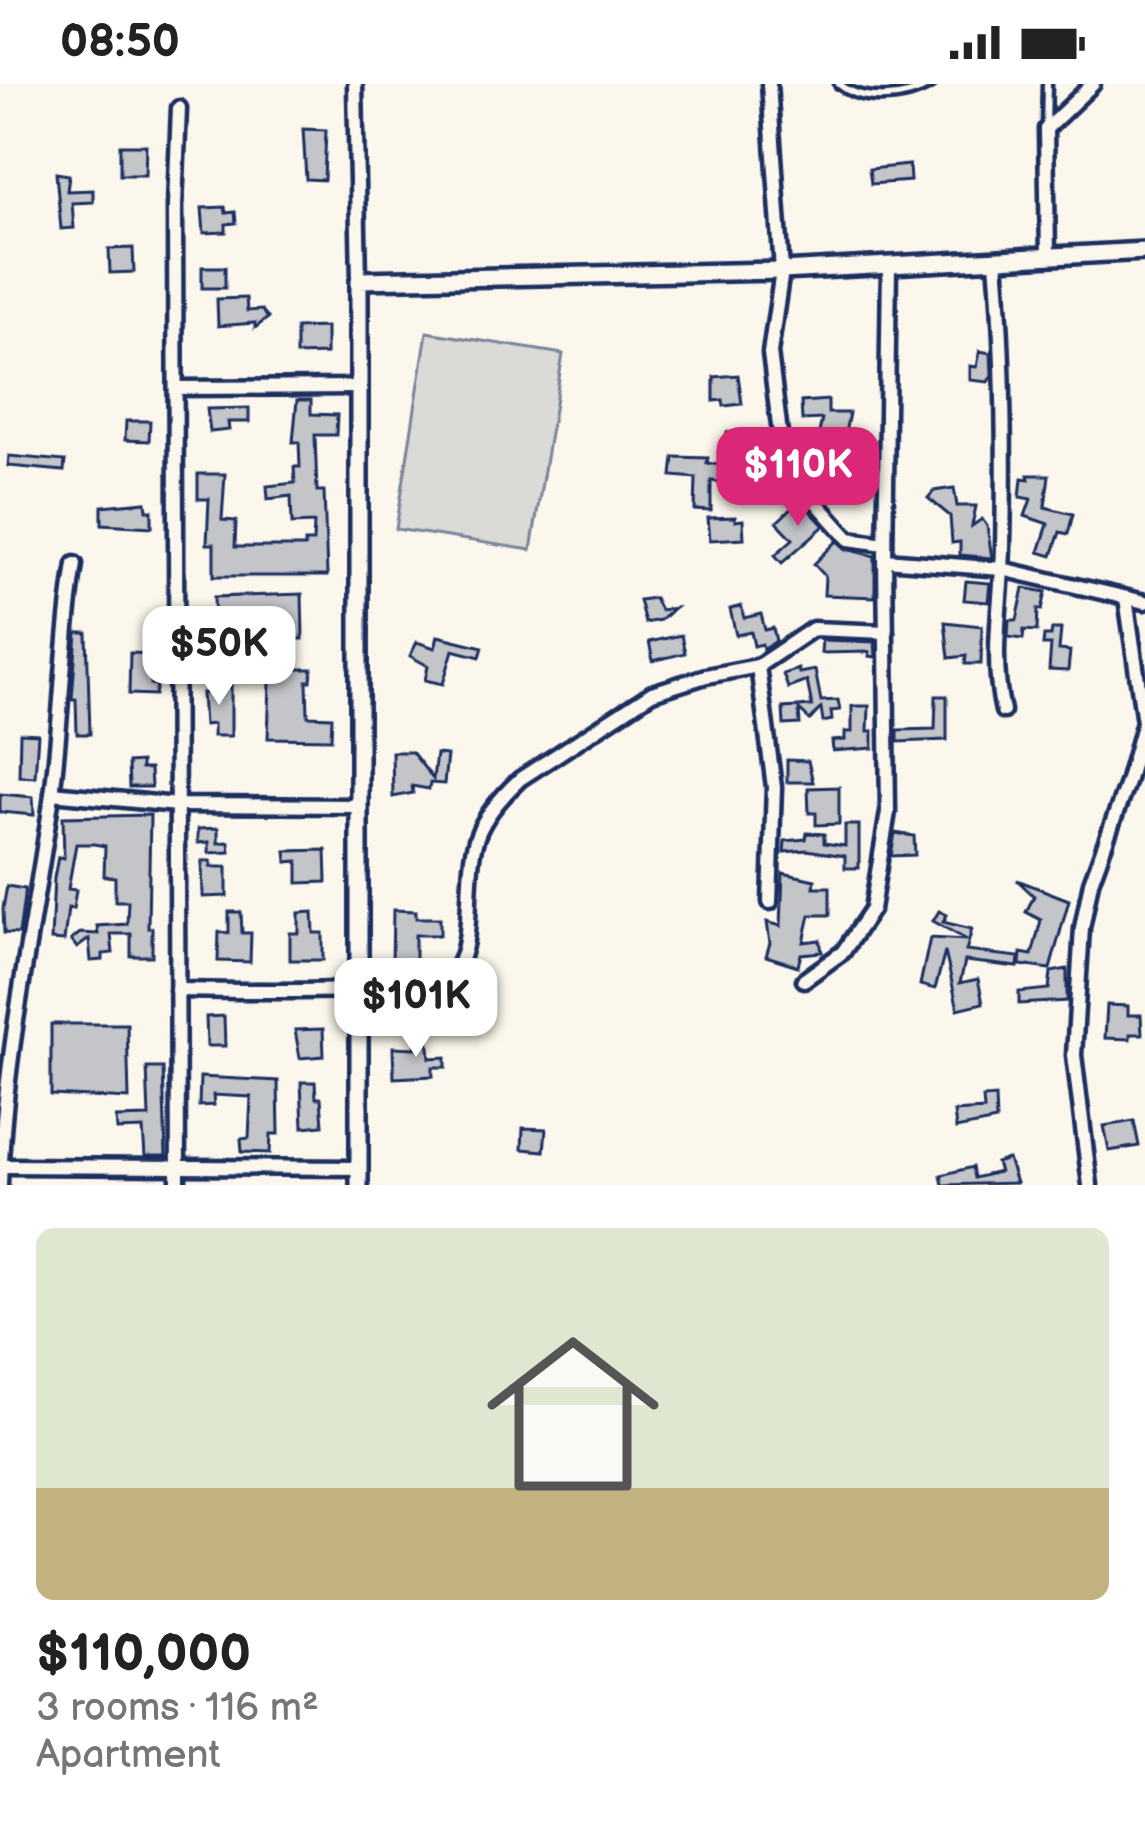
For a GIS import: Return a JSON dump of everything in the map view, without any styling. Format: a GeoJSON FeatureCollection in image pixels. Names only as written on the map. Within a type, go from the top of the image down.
{"type":"FeatureCollection","features":[{"type":"Feature","properties":{"kind":"street"},"geometry":{"type":"LineString","coordinates":[[1,1166],[359,1176],[360,387],[355,84]]}},
{"type":"Feature","properties":{"kind":"street"},"geometry":{"type":"LineString","coordinates":[[769,84],[782,272],[770,353],[784,466],[849,539],[885,544]]}},
{"type":"Feature","properties":{"kind":"street"},"geometry":{"type":"LineString","coordinates":[[1048,256],[1046,129],[1093,84]]}},
{"type":"Feature","properties":{"kind":"street"},"geometry":{"type":"LineString","coordinates":[[178,1185],[179,108]]}},
{"type":"Feature","properties":{"kind":"street"},"geometry":{"type":"LineString","coordinates":[[359,280],[782,272],[1145,251]]}},
{"type":"Feature","properties":{"kind":"street"},"geometry":{"type":"LineString","coordinates":[[997,261],[1004,367],[1003,569],[994,653],[1003,710]]}},
{"type":"Feature","properties":{"kind":"street"},"geometry":{"type":"LineString","coordinates":[[804,980],[843,952],[872,909],[888,812],[889,267]]}},
{"type":"Feature","properties":{"kind":"street"},"geometry":{"type":"LineString","coordinates":[[176,388],[360,387]]}},
{"type":"Feature","properties":{"kind":"street"},"geometry":{"type":"LineString","coordinates":[[885,560],[1003,569],[1145,602]]}},
{"type":"Feature","properties":{"kind":"street"},"geometry":{"type":"LineString","coordinates":[[1,1185],[15,1026],[52,793],[63,640],[75,564]]}},
{"type":"Feature","properties":{"kind":"street"},"geometry":{"type":"LineString","coordinates":[[1090,1185],[1074,1055],[1082,928],[1091,882],[1144,728],[1126,598]]}},
{"type":"Feature","properties":{"kind":"street"},"geometry":{"type":"LineString","coordinates":[[177,990],[359,990],[443,979],[457,966],[467,935],[469,856],[474,839],[501,797],[520,779],[652,693],[758,666],[813,629],[886,632]]}},
{"type":"Feature","properties":{"kind":"street"},"geometry":{"type":"LineString","coordinates":[[758,666],[774,787],[770,902]]}},
{"type":"Feature","properties":{"kind":"street"},"geometry":{"type":"LineString","coordinates":[[52,793],[177,805],[359,806]]}},
{"type":"Feature","properties":{"kind":"lane"},"geometry":{"type":"LineString","coordinates":[[839,84],[847,91],[868,95],[911,95],[931,84]]}},
{"type":"Feature","properties":{"kind":"lane"},"geometry":{"type":"LineString","coordinates":[[1046,129],[1047,84]]}},
{"type":"Feature","properties":{"kind":"shaded area"},"geometry":{"type":"Polygon","coordinates":[[[427,332],[563,354],[531,550],[396,529],[427,332]]]}},
{"type":"Feature","properties":{"kind":"building"},"geometry":{"type":"Polygon","coordinates":[[[303,129],[326,130],[324,180],[306,179],[303,129]]]}},
{"type":"Feature","properties":{"kind":"building"},"geometry":{"type":"Polygon","coordinates":[[[120,145],[146,145],[145,175],[120,175],[120,145]]]}},
{"type":"Feature","properties":{"kind":"building"},"geometry":{"type":"Polygon","coordinates":[[[909,165],[910,181],[871,184],[869,169],[909,165]]]}},
{"type":"Feature","properties":{"kind":"building"},"geometry":{"type":"Polygon","coordinates":[[[56,173],[69,175],[67,191],[93,190],[93,202],[72,203],[74,228],[61,229],[56,173]]]}},
{"type":"Feature","properties":{"kind":"building"},"geometry":{"type":"Polygon","coordinates":[[[225,207],[226,213],[235,212],[236,223],[226,224],[226,232],[204,233],[202,208],[225,207]]]}},
{"type":"Feature","properties":{"kind":"building"},"geometry":{"type":"Polygon","coordinates":[[[133,248],[134,272],[110,273],[109,249],[133,248]]]}},
{"type":"Feature","properties":{"kind":"building"},"geometry":{"type":"Polygon","coordinates":[[[202,267],[225,267],[225,288],[202,288],[202,267]]]}},
{"type":"Feature","properties":{"kind":"building"},"geometry":{"type":"Polygon","coordinates":[[[246,298],[247,311],[262,310],[268,318],[255,328],[255,323],[218,326],[217,299],[246,298]]]}},
{"type":"Feature","properties":{"kind":"building"},"geometry":{"type":"Polygon","coordinates":[[[326,327],[326,354],[296,355],[296,328],[326,327]]]}},
{"type":"Feature","properties":{"kind":"building"},"geometry":{"type":"Polygon","coordinates":[[[980,351],[991,353],[988,382],[970,380],[970,366],[977,367],[980,351]]]}},
{"type":"Feature","properties":{"kind":"building"},"geometry":{"type":"Polygon","coordinates":[[[738,375],[742,404],[724,406],[723,400],[714,401],[714,377],[738,375]]]}},
{"type":"Feature","properties":{"kind":"building"},"geometry":{"type":"Polygon","coordinates":[[[297,400],[311,400],[311,414],[337,415],[336,435],[315,435],[317,491],[324,491],[327,576],[214,576],[214,544],[207,544],[209,499],[198,499],[198,474],[225,474],[222,520],[236,521],[235,547],[305,547],[305,542],[313,542],[314,523],[292,524],[291,496],[268,499],[267,486],[295,483],[294,467],[300,467],[299,442],[293,442],[297,400]]]}},
{"type":"Feature","properties":{"kind":"building"},"geometry":{"type":"Polygon","coordinates":[[[828,400],[828,413],[849,413],[844,438],[819,433],[822,419],[802,420],[801,402],[828,400]]]}},
{"type":"Feature","properties":{"kind":"building"},"geometry":{"type":"Polygon","coordinates":[[[249,408],[249,422],[228,422],[229,430],[210,432],[207,409],[249,408]]]}},
{"type":"Feature","properties":{"kind":"building"},"geometry":{"type":"Polygon","coordinates":[[[126,421],[150,421],[149,441],[125,440],[126,421]]]}},
{"type":"Feature","properties":{"kind":"building"},"geometry":{"type":"Polygon","coordinates":[[[727,432],[770,440],[767,456],[724,447],[727,432]]]}},
{"type":"Feature","properties":{"kind":"building"},"geometry":{"type":"Polygon","coordinates":[[[9,456],[65,461],[64,471],[8,466],[9,456]]]}},
{"type":"Feature","properties":{"kind":"building"},"geometry":{"type":"Polygon","coordinates":[[[674,457],[708,458],[707,463],[759,471],[757,486],[711,481],[711,511],[695,510],[696,478],[672,476],[674,457]]]}},
{"type":"Feature","properties":{"kind":"building"},"geometry":{"type":"Polygon","coordinates":[[[1028,475],[1049,475],[1045,507],[1073,514],[1068,534],[1060,532],[1052,556],[1039,552],[1048,524],[1025,516],[1031,499],[1020,497],[1022,478],[1029,479],[1028,475]]]}},
{"type":"Feature","properties":{"kind":"building"},"geometry":{"type":"Polygon","coordinates":[[[954,488],[957,506],[976,506],[972,526],[982,519],[987,526],[992,558],[960,555],[960,542],[952,543],[950,516],[928,498],[934,491],[954,488]]]}},
{"type":"Feature","properties":{"kind":"building"},"geometry":{"type":"Polygon","coordinates":[[[800,500],[824,526],[782,563],[775,555],[793,539],[777,522],[800,500]]]}},
{"type":"Feature","properties":{"kind":"building"},"geometry":{"type":"Polygon","coordinates":[[[146,502],[147,510],[152,510],[152,527],[102,524],[102,506],[146,502]]]}},
{"type":"Feature","properties":{"kind":"building"},"geometry":{"type":"Polygon","coordinates":[[[735,517],[735,521],[743,520],[744,538],[710,540],[708,518],[735,517]]]}},
{"type":"Feature","properties":{"kind":"building"},"geometry":{"type":"Polygon","coordinates":[[[837,541],[846,549],[875,556],[875,597],[824,595],[825,576],[814,564],[837,541]]]}},
{"type":"Feature","properties":{"kind":"building"},"geometry":{"type":"Polygon","coordinates":[[[966,581],[990,583],[988,602],[964,600],[966,581]]]}},
{"type":"Feature","properties":{"kind":"building"},"geometry":{"type":"Polygon","coordinates":[[[1024,588],[1046,592],[1042,610],[1038,609],[1037,631],[1024,630],[1023,639],[1008,637],[1009,620],[1017,620],[1024,588]]]}},
{"type":"Feature","properties":{"kind":"building"},"geometry":{"type":"Polygon","coordinates":[[[302,594],[303,639],[296,639],[295,669],[312,669],[311,681],[307,681],[308,716],[332,717],[331,739],[268,738],[272,626],[215,628],[214,597],[302,594]]]}},
{"type":"Feature","properties":{"kind":"building"},"geometry":{"type":"Polygon","coordinates":[[[654,598],[660,610],[675,608],[660,620],[645,623],[639,600],[654,598]]]}},
{"type":"Feature","properties":{"kind":"building"},"geometry":{"type":"Polygon","coordinates":[[[741,606],[744,618],[761,614],[765,630],[773,628],[776,641],[763,650],[762,644],[754,646],[751,632],[736,635],[730,609],[741,606]]]}},
{"type":"Feature","properties":{"kind":"building"},"geometry":{"type":"Polygon","coordinates":[[[945,622],[982,626],[981,664],[965,664],[966,656],[949,658],[945,622]]]}},
{"type":"Feature","properties":{"kind":"building"},"geometry":{"type":"Polygon","coordinates":[[[1052,629],[1061,629],[1059,650],[1070,651],[1068,671],[1049,670],[1051,645],[1043,645],[1052,629]]]}},
{"type":"Feature","properties":{"kind":"building"},"geometry":{"type":"Polygon","coordinates":[[[77,633],[87,633],[90,734],[77,734],[76,699],[72,699],[77,633]]]}},
{"type":"Feature","properties":{"kind":"building"},"geometry":{"type":"Polygon","coordinates":[[[681,635],[685,653],[653,661],[649,642],[681,635]]]}},
{"type":"Feature","properties":{"kind":"building"},"geometry":{"type":"Polygon","coordinates":[[[438,636],[483,647],[480,657],[453,650],[443,684],[425,680],[428,666],[410,656],[417,642],[435,648],[438,636]]]}},
{"type":"Feature","properties":{"kind":"building"},"geometry":{"type":"Polygon","coordinates":[[[822,640],[875,642],[876,657],[869,656],[870,652],[821,653],[822,640]]]}},
{"type":"Feature","properties":{"kind":"building"},"geometry":{"type":"Polygon","coordinates":[[[130,653],[152,654],[155,695],[129,694],[130,653]]]}},
{"type":"Feature","properties":{"kind":"building"},"geometry":{"type":"Polygon","coordinates":[[[798,669],[799,673],[815,670],[821,701],[838,700],[840,710],[831,711],[832,720],[823,722],[821,708],[810,720],[799,710],[800,724],[784,725],[783,708],[812,706],[807,681],[788,688],[783,674],[798,669]]]}},
{"type":"Feature","properties":{"kind":"building"},"geometry":{"type":"Polygon","coordinates":[[[213,680],[231,680],[231,736],[213,736],[213,724],[204,725],[202,693],[213,693],[213,680]]]}},
{"type":"Feature","properties":{"kind":"building"},"geometry":{"type":"Polygon","coordinates":[[[936,696],[947,696],[947,740],[898,742],[898,730],[935,729],[936,696]]]}},
{"type":"Feature","properties":{"kind":"building"},"geometry":{"type":"Polygon","coordinates":[[[852,706],[869,706],[873,748],[833,751],[832,741],[845,740],[845,732],[852,732],[852,706]]]}},
{"type":"Feature","properties":{"kind":"building"},"geometry":{"type":"Polygon","coordinates":[[[20,733],[38,734],[35,777],[19,776],[20,733]]]}},
{"type":"Feature","properties":{"kind":"building"},"geometry":{"type":"Polygon","coordinates":[[[392,752],[412,752],[433,779],[436,754],[447,755],[444,784],[430,783],[429,789],[412,786],[413,793],[393,797],[392,752]]]}},
{"type":"Feature","properties":{"kind":"building"},"geometry":{"type":"Polygon","coordinates":[[[787,760],[808,761],[813,782],[787,782],[787,760]]]}},
{"type":"Feature","properties":{"kind":"building"},"geometry":{"type":"Polygon","coordinates":[[[141,762],[141,769],[150,769],[151,787],[129,787],[128,763],[141,762]]]}},
{"type":"Feature","properties":{"kind":"building"},"geometry":{"type":"Polygon","coordinates":[[[839,787],[839,824],[816,825],[816,813],[809,813],[808,788],[839,787]]]}},
{"type":"Feature","properties":{"kind":"building"},"geometry":{"type":"Polygon","coordinates":[[[0,794],[33,797],[34,815],[0,812],[0,794]]]}},
{"type":"Feature","properties":{"kind":"building"},"geometry":{"type":"Polygon","coordinates":[[[150,815],[148,928],[152,928],[152,956],[131,956],[131,934],[111,934],[113,953],[103,954],[103,960],[91,961],[89,939],[77,948],[71,940],[80,933],[98,934],[97,926],[127,924],[128,901],[115,901],[115,877],[104,876],[105,846],[94,844],[76,844],[68,889],[76,890],[73,909],[68,908],[64,941],[51,940],[54,878],[58,857],[64,858],[63,817],[150,815]]]}},
{"type":"Feature","properties":{"kind":"building"},"geometry":{"type":"Polygon","coordinates":[[[845,825],[859,825],[859,868],[845,868],[845,856],[784,852],[785,841],[806,839],[807,833],[824,834],[824,843],[845,846],[845,825]]]}},
{"type":"Feature","properties":{"kind":"building"},"geometry":{"type":"Polygon","coordinates":[[[218,828],[218,843],[229,842],[230,852],[209,853],[209,842],[198,843],[198,829],[218,828]]]}},
{"type":"Feature","properties":{"kind":"building"},"geometry":{"type":"Polygon","coordinates":[[[895,833],[914,836],[915,855],[891,856],[895,833]]]}},
{"type":"Feature","properties":{"kind":"building"},"geometry":{"type":"Polygon","coordinates":[[[326,850],[327,882],[298,883],[298,861],[287,862],[286,851],[326,850]]]}},
{"type":"Feature","properties":{"kind":"building"},"geometry":{"type":"Polygon","coordinates":[[[202,861],[211,861],[211,867],[227,867],[227,896],[203,897],[202,861]]]}},
{"type":"Feature","properties":{"kind":"building"},"geometry":{"type":"Polygon","coordinates":[[[783,873],[815,880],[814,887],[830,887],[830,915],[810,915],[804,942],[820,940],[822,952],[801,954],[798,966],[766,956],[770,943],[767,922],[781,926],[783,873]]]}},
{"type":"Feature","properties":{"kind":"building"},"geometry":{"type":"Polygon","coordinates":[[[1017,880],[1069,900],[1050,969],[1020,965],[1021,953],[1032,955],[1041,920],[1026,912],[1034,896],[1017,880]]]}},
{"type":"Feature","properties":{"kind":"building"},"geometry":{"type":"Polygon","coordinates":[[[7,886],[25,889],[19,934],[4,933],[7,886]]]}},
{"type":"Feature","properties":{"kind":"building"},"geometry":{"type":"Polygon","coordinates":[[[393,910],[416,911],[416,918],[440,918],[440,935],[415,935],[415,965],[392,965],[393,910]]]}},
{"type":"Feature","properties":{"kind":"building"},"geometry":{"type":"Polygon","coordinates":[[[939,911],[947,915],[943,922],[972,929],[966,951],[1019,957],[1018,967],[965,961],[960,983],[978,979],[983,1003],[958,1009],[945,952],[935,989],[920,985],[930,938],[967,940],[933,921],[939,911]]]}},
{"type":"Feature","properties":{"kind":"building"},"geometry":{"type":"Polygon","coordinates":[[[229,912],[241,912],[242,933],[251,933],[250,962],[218,961],[219,932],[229,933],[229,912]]]}},
{"type":"Feature","properties":{"kind":"building"},"geometry":{"type":"Polygon","coordinates":[[[313,912],[314,933],[323,933],[323,960],[290,960],[290,933],[299,933],[299,913],[313,912]]]}},
{"type":"Feature","properties":{"kind":"building"},"geometry":{"type":"Polygon","coordinates":[[[1067,969],[1067,1001],[1019,1004],[1019,992],[1049,989],[1051,972],[1067,969]]]}},
{"type":"Feature","properties":{"kind":"building"},"geometry":{"type":"Polygon","coordinates":[[[1107,1005],[1128,1006],[1128,1015],[1141,1015],[1142,1034],[1130,1034],[1130,1039],[1105,1038],[1107,1005]]]}},
{"type":"Feature","properties":{"kind":"building"},"geometry":{"type":"Polygon","coordinates":[[[224,1016],[225,1046],[207,1046],[206,1017],[224,1016]]]}},
{"type":"Feature","properties":{"kind":"building"},"geometry":{"type":"Polygon","coordinates":[[[51,1024],[127,1024],[129,1099],[51,1095],[51,1024]]]}},
{"type":"Feature","properties":{"kind":"building"},"geometry":{"type":"Polygon","coordinates":[[[323,1029],[324,1056],[300,1058],[295,1030],[323,1029]]]}},
{"type":"Feature","properties":{"kind":"building"},"geometry":{"type":"Polygon","coordinates":[[[415,1036],[428,1036],[430,1058],[446,1057],[446,1067],[433,1067],[433,1076],[394,1078],[393,1047],[416,1048],[415,1036]]]}},
{"type":"Feature","properties":{"kind":"building"},"geometry":{"type":"Polygon","coordinates":[[[147,1068],[163,1068],[166,1156],[145,1156],[143,1129],[117,1130],[116,1118],[149,1117],[147,1068]]]}},
{"type":"Feature","properties":{"kind":"building"},"geometry":{"type":"Polygon","coordinates":[[[200,1077],[278,1081],[279,1134],[271,1134],[270,1153],[242,1152],[241,1139],[249,1138],[251,1097],[213,1095],[214,1105],[199,1106],[200,1077]]]}},
{"type":"Feature","properties":{"kind":"building"},"geometry":{"type":"Polygon","coordinates":[[[301,1082],[315,1082],[323,1125],[303,1127],[301,1082]]]}},
{"type":"Feature","properties":{"kind":"building"},"geometry":{"type":"Polygon","coordinates":[[[995,1097],[996,1121],[956,1129],[954,1112],[984,1110],[983,1098],[995,1097]]]}},
{"type":"Feature","properties":{"kind":"building"},"geometry":{"type":"Polygon","coordinates":[[[1134,1121],[1139,1146],[1109,1151],[1104,1126],[1134,1121]]]}},
{"type":"Feature","properties":{"kind":"building"},"geometry":{"type":"Polygon","coordinates":[[[523,1128],[546,1129],[544,1151],[522,1149],[523,1128]]]}},
{"type":"Feature","properties":{"kind":"building"},"geometry":{"type":"Polygon","coordinates":[[[1008,1159],[1016,1183],[943,1185],[941,1175],[972,1167],[974,1178],[999,1172],[996,1163],[1008,1159]]]}}]}
